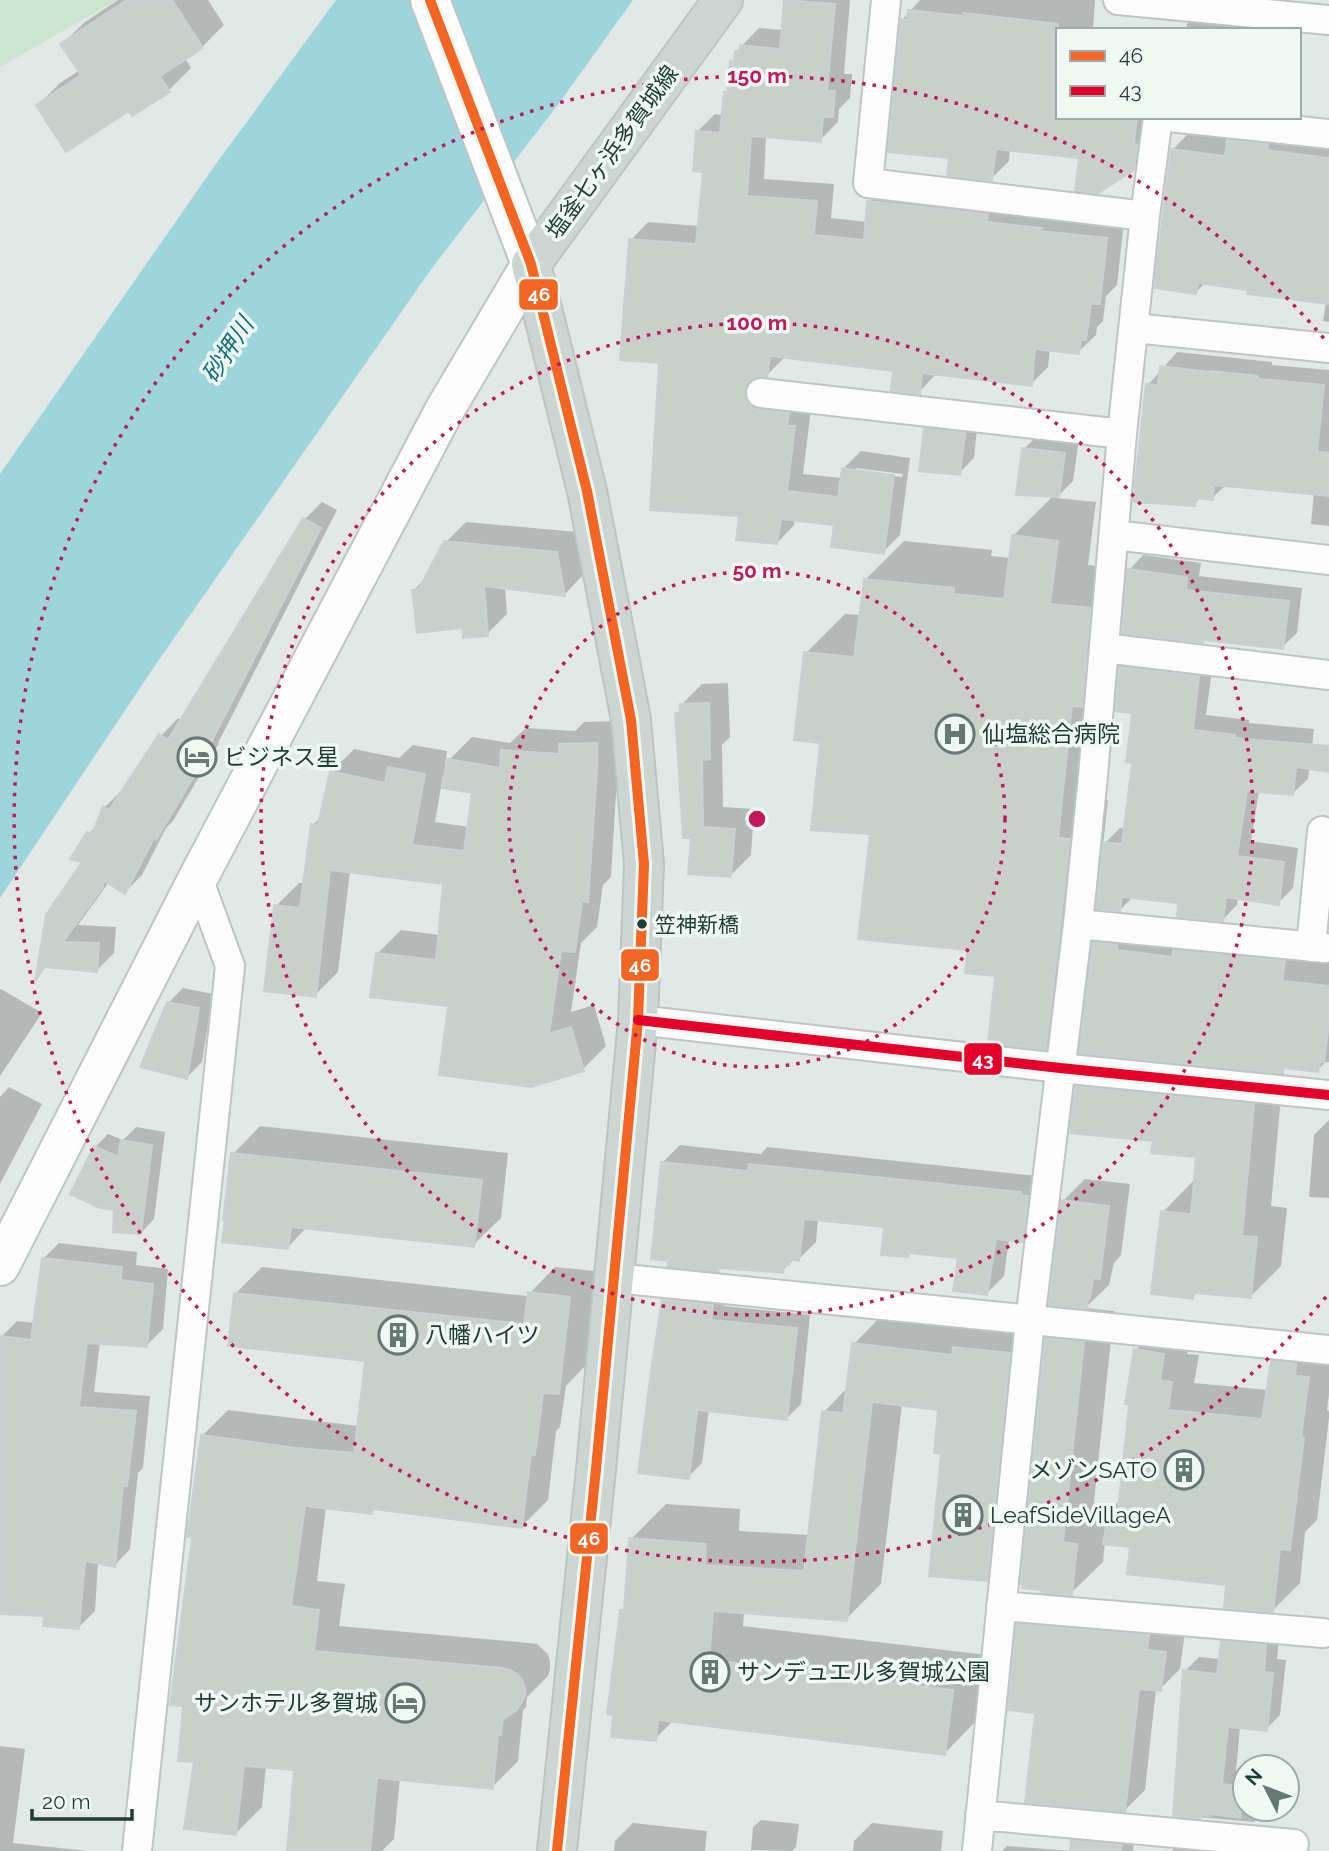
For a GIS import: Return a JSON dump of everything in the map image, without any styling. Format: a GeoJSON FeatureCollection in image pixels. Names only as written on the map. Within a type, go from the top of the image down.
{"type":"FeatureCollection","features":[{"type":"Feature","properties":{"kind":"main road","name":"塩釜七ヶ浜多賀城線"},"geometry":{"type":"LineString","coordinates":[[531,264],[723,0]]}},
{"type":"Feature","properties":{"kind":"main road"},"geometry":{"type":"LineString","coordinates":[[531,264],[587,491],[631,720],[644,864],[638,1020],[615,1278],[557,1851]]}},
{"type":"Feature","properties":{"kind":"street"},"geometry":{"type":"LineString","coordinates":[[0,1266],[198,878],[444,411],[531,264],[430,0]]}},
{"type":"Feature","properties":{"kind":"street"},"geometry":{"type":"LineString","coordinates":[[886,0],[868,183],[1145,216]]}},
{"type":"Feature","properties":{"kind":"street"},"geometry":{"type":"LineString","coordinates":[[1118,0],[1167,11],[1329,20]]}},
{"type":"Feature","properties":{"kind":"street"},"geometry":{"type":"LineString","coordinates":[[978,1851],[1030,1321],[1078,924],[1122,434],[1158,119]]}},
{"type":"Feature","properties":{"kind":"street"},"geometry":{"type":"LineString","coordinates":[[1188,119],[1329,134]]}},
{"type":"Feature","properties":{"kind":"street"},"geometry":{"type":"LineString","coordinates":[[1134,328],[1329,348]]}},
{"type":"Feature","properties":{"kind":"street"},"geometry":{"type":"LineString","coordinates":[[761,393],[1122,434]]}},
{"type":"Feature","properties":{"kind":"street"},"geometry":{"type":"LineString","coordinates":[[1114,535],[1329,560]]}},
{"type":"Feature","properties":{"kind":"street"},"geometry":{"type":"LineString","coordinates":[[1104,648],[1329,675]]}},
{"type":"Feature","properties":{"kind":"street"},"geometry":{"type":"LineString","coordinates":[[1078,924],[1318,947],[1322,831]]}},
{"type":"Feature","properties":{"kind":"street"},"geometry":{"type":"LineString","coordinates":[[137,1851],[230,966],[198,878]]}},
{"type":"Feature","properties":{"kind":"street"},"geometry":{"type":"LineString","coordinates":[[638,1020],[1060,1068],[1329,1095]]}},
{"type":"Feature","properties":{"kind":"street"},"geometry":{"type":"LineString","coordinates":[[615,1278],[1329,1350]]}},
{"type":"Feature","properties":{"kind":"street"},"geometry":{"type":"LineString","coordinates":[[1001,1606],[1323,1633]]}},
{"type":"Feature","properties":{"kind":"street"},"geometry":{"type":"LineString","coordinates":[[981,1815],[1294,1844]]}},
{"type":"Feature","properties":{"kind":"green space"},"geometry":{"type":"Polygon","coordinates":[[[0,0],[117,0],[0,67],[0,0]]]}},
{"type":"Feature","properties":{"kind":"water","name":"砂押川"},"geometry":{"type":"Polygon","coordinates":[[[336,0],[633,0],[560,102],[432,268],[154,667],[0,898],[0,474],[218,161],[336,0]]]}},
{"type":"Feature","properties":{"kind":"building"},"geometry":{"type":"Polygon","coordinates":[[[127,0],[172,0],[203,48],[160,76],[170,92],[132,116],[129,111],[66,152],[36,105],[81,75],[60,44],[127,0]]]}},
{"type":"Feature","properties":{"kind":"building"},"geometry":{"type":"Polygon","coordinates":[[[784,0],[835,4],[827,91],[835,91],[833,117],[823,117],[821,142],[751,136],[747,196],[817,201],[814,235],[864,240],[867,201],[988,214],[987,222],[1107,238],[1100,304],[1091,304],[1086,340],[1081,340],[1079,354],[1035,349],[1032,386],[922,373],[920,394],[891,391],[893,371],[770,356],[767,377],[755,378],[747,384],[744,392],[751,406],[759,410],[789,413],[787,426],[795,426],[787,491],[838,497],[842,468],[894,475],[884,554],[831,547],[834,525],[781,519],[777,544],[736,540],[739,516],[650,510],[659,363],[620,360],[629,239],[696,243],[703,172],[693,171],[696,131],[720,133],[730,61],[734,62],[735,51],[740,51],[740,45],[780,49],[784,0]]]}},
{"type":"Feature","properties":{"kind":"building"},"geometry":{"type":"Polygon","coordinates":[[[908,10],[964,16],[964,13],[1058,24],[1056,119],[1137,119],[1134,144],[1138,145],[1134,170],[1097,194],[1075,191],[1079,158],[996,149],[992,181],[947,176],[949,158],[888,152],[901,19],[907,20],[908,10]]]}},
{"type":"Feature","properties":{"kind":"building"},"geometry":{"type":"Polygon","coordinates":[[[1227,140],[1268,144],[1267,150],[1329,158],[1329,304],[1247,294],[1248,290],[1198,283],[1196,294],[1154,288],[1171,149],[1225,156],[1227,140]]]}},
{"type":"Feature","properties":{"kind":"building"},"geometry":{"type":"Polygon","coordinates":[[[1160,366],[1324,385],[1317,452],[1329,453],[1329,496],[1214,485],[1213,500],[1196,498],[1195,506],[1133,502],[1146,384],[1158,385],[1160,366]]]}},
{"type":"Feature","properties":{"kind":"building"},"geometry":{"type":"Polygon","coordinates":[[[924,428],[965,433],[960,475],[919,471],[924,428]]]}},
{"type":"Feature","properties":{"kind":"building"},"geometry":{"type":"Polygon","coordinates":[[[1022,448],[1065,453],[1059,497],[1016,495],[1022,448]]]}},
{"type":"Feature","properties":{"kind":"building"},"geometry":{"type":"Polygon","coordinates":[[[303,518],[321,528],[203,761],[156,840],[154,838],[125,894],[103,880],[103,887],[63,942],[99,943],[97,972],[45,967],[35,981],[46,915],[82,862],[70,859],[87,832],[92,834],[103,806],[109,810],[159,734],[168,740],[303,518]]]}},
{"type":"Feature","properties":{"kind":"building"},"geometry":{"type":"Polygon","coordinates":[[[1012,535],[1058,541],[1050,604],[1091,608],[1082,707],[1072,706],[1058,838],[1070,839],[1046,1050],[988,1043],[995,976],[965,973],[967,950],[858,939],[870,834],[811,830],[820,743],[794,740],[804,652],[854,657],[864,579],[954,588],[953,594],[1004,599],[1012,535]]]}},
{"type":"Feature","properties":{"kind":"building"},"geometry":{"type":"Polygon","coordinates":[[[444,541],[557,552],[565,596],[484,586],[488,636],[463,638],[462,628],[417,633],[412,590],[419,589],[444,541]]]}},
{"type":"Feature","properties":{"kind":"building"},"geometry":{"type":"Polygon","coordinates":[[[1127,569],[1187,577],[1186,590],[1289,601],[1283,649],[1122,633],[1127,569]]]}},
{"type":"Feature","properties":{"kind":"building"},"geometry":{"type":"Polygon","coordinates":[[[1119,667],[1199,676],[1193,730],[1235,735],[1235,738],[1329,746],[1329,772],[1296,767],[1293,795],[1247,791],[1237,856],[1284,862],[1279,905],[1226,897],[1223,921],[1177,917],[1178,903],[1122,897],[1120,911],[1096,909],[1103,842],[1122,844],[1132,763],[1126,762],[1132,713],[1115,711],[1119,667]]]}},
{"type":"Feature","properties":{"kind":"building"},"geometry":{"type":"Polygon","coordinates":[[[709,703],[710,759],[702,760],[703,827],[735,829],[731,877],[688,874],[691,838],[683,838],[675,713],[680,713],[680,704],[709,703]]]}},
{"type":"Feature","properties":{"kind":"building"},"geometry":{"type":"Polygon","coordinates":[[[597,743],[588,902],[582,901],[575,952],[561,951],[549,1034],[571,1027],[584,1071],[531,1087],[439,1075],[448,1006],[370,997],[376,953],[436,960],[443,884],[330,870],[316,997],[264,991],[274,905],[300,908],[311,824],[318,825],[330,771],[385,783],[388,767],[425,774],[412,845],[464,851],[472,793],[442,788],[447,759],[500,768],[501,750],[559,754],[559,744],[597,743]]]}},
{"type":"Feature","properties":{"kind":"building"},"geometry":{"type":"Polygon","coordinates":[[[1093,942],[1117,945],[1117,950],[1172,957],[1173,950],[1285,961],[1282,981],[1329,986],[1329,1021],[1324,1062],[1320,1062],[1318,1072],[1283,1068],[1283,1074],[1079,1053],[1093,942]]]}},
{"type":"Feature","properties":{"kind":"building"},"geometry":{"type":"Polygon","coordinates":[[[167,1002],[199,1008],[187,1079],[140,1067],[167,1002]]]}},
{"type":"Feature","properties":{"kind":"building"},"geometry":{"type":"Polygon","coordinates":[[[1075,1086],[1254,1104],[1242,1236],[1257,1237],[1251,1298],[1194,1293],[1193,1299],[1151,1294],[1161,1211],[1191,1214],[1196,1157],[1151,1153],[1153,1141],[1070,1133],[1075,1086]]]}},
{"type":"Feature","properties":{"kind":"building"},"geometry":{"type":"Polygon","coordinates":[[[121,1140],[152,1145],[141,1234],[113,1232],[114,1210],[100,1208],[70,1194],[94,1146],[118,1157],[121,1140]]]}},
{"type":"Feature","properties":{"kind":"building"},"geometry":{"type":"Polygon","coordinates":[[[231,1153],[482,1180],[474,1247],[291,1227],[288,1249],[222,1242],[231,1153]]]}},
{"type":"Feature","properties":{"kind":"building"},"geometry":{"type":"Polygon","coordinates":[[[661,1162],[748,1171],[749,1164],[1021,1192],[1021,1195],[1028,1196],[1023,1242],[996,1239],[987,1295],[953,1291],[958,1258],[909,1253],[908,1257],[881,1255],[884,1227],[804,1219],[799,1261],[790,1259],[789,1265],[784,1265],[783,1273],[719,1268],[718,1272],[667,1267],[668,1261],[651,1259],[661,1162]]]}},
{"type":"Feature","properties":{"kind":"building"},"geometry":{"type":"Polygon","coordinates":[[[1061,1200],[1109,1206],[1100,1279],[1093,1278],[1087,1309],[1049,1305],[1061,1200]]]}},
{"type":"Feature","properties":{"kind":"building"},"geometry":{"type":"Polygon","coordinates":[[[42,1258],[122,1267],[121,1280],[153,1284],[147,1347],[87,1343],[79,1407],[136,1411],[127,1486],[123,1485],[115,1567],[85,1561],[79,1629],[43,1626],[44,1616],[0,1614],[0,1336],[31,1340],[42,1258]]]}},
{"type":"Feature","properties":{"kind":"building"},"geometry":{"type":"Polygon","coordinates":[[[528,1292],[570,1297],[559,1394],[543,1393],[535,1455],[531,1454],[522,1528],[373,1509],[372,1514],[305,1506],[291,1606],[319,1610],[314,1651],[502,1668],[517,1674],[525,1688],[525,1696],[517,1710],[503,1719],[501,1735],[498,1735],[493,1789],[377,1778],[370,1851],[287,1851],[294,1770],[244,1766],[236,1835],[184,1829],[194,1762],[178,1761],[183,1706],[170,1705],[192,1537],[187,1537],[201,1435],[354,1453],[365,1361],[228,1346],[234,1293],[524,1324],[528,1292]]]}},
{"type":"Feature","properties":{"kind":"building"},"geometry":{"type":"Polygon","coordinates":[[[662,1299],[713,1305],[711,1320],[797,1328],[787,1420],[697,1410],[689,1479],[638,1473],[662,1299]]]}},
{"type":"Feature","properties":{"kind":"building"},"geometry":{"type":"Polygon","coordinates":[[[1045,1338],[1084,1342],[1063,1542],[1077,1544],[1072,1595],[1040,1593],[1042,1590],[1022,1588],[1020,1584],[1045,1338]]]}},
{"type":"Feature","properties":{"kind":"building"},"geometry":{"type":"Polygon","coordinates":[[[852,1343],[952,1355],[953,1347],[1010,1353],[987,1581],[929,1576],[941,1454],[934,1453],[938,1410],[872,1402],[847,1621],[713,1611],[709,1660],[953,1690],[945,1755],[658,1720],[656,1741],[611,1737],[613,1715],[607,1714],[620,1610],[624,1610],[629,1538],[706,1544],[705,1565],[804,1571],[822,1411],[843,1413],[852,1343]]]}},
{"type":"Feature","properties":{"kind":"building"},"geometry":{"type":"Polygon","coordinates":[[[1134,1349],[1164,1354],[1160,1380],[1172,1382],[1168,1410],[1262,1419],[1271,1361],[1296,1364],[1295,1376],[1309,1377],[1290,1550],[1280,1549],[1273,1612],[1224,1608],[1226,1585],[1127,1574],[1130,1547],[1103,1544],[1109,1509],[1118,1510],[1129,1405],[1125,1404],[1134,1349]]]}},
{"type":"Feature","properties":{"kind":"building"},"geometry":{"type":"Polygon","coordinates":[[[1016,1624],[1149,1635],[1147,1650],[1166,1652],[1161,1691],[1139,1689],[1125,1812],[1025,1802],[1035,1713],[1008,1710],[1016,1624]]]}},
{"type":"Feature","properties":{"kind":"building"},"geometry":{"type":"Polygon","coordinates":[[[1221,1641],[1266,1645],[1264,1672],[1273,1673],[1267,1731],[1228,1727],[1222,1784],[1231,1785],[1231,1817],[1210,1814],[1200,1815],[1200,1819],[1173,1816],[1183,1670],[1217,1674],[1221,1641]]]}},
{"type":"Feature","properties":{"kind":"building"},"geometry":{"type":"Polygon","coordinates":[[[1071,1840],[1122,1845],[1121,1851],[1070,1851],[1071,1840]]]}},
{"type":"Feature","properties":{"kind":"transit line","name":"46"},"geometry":{"type":"LineString","coordinates":[[430,0],[531,264],[587,491],[631,720],[644,864],[638,1020],[557,1851]]}},
{"type":"Feature","properties":{"kind":"transit line","name":"43"},"geometry":{"type":"LineString","coordinates":[[638,1020],[1060,1068],[1329,1095]]}},
{"type":"Feature","properties":{"kind":"place","name":"仙塩総合病院"},"geometry":{"type":"Point","coordinates":[955,734]}},
{"type":"Feature","properties":{"kind":"place","name":"ビジネス星"},"geometry":{"type":"Point","coordinates":[197,757]}},
{"type":"Feature","properties":{"kind":"place","name":"笠神新橋"},"geometry":{"type":"Point","coordinates":[642,924]}},
{"type":"Feature","properties":{"kind":"place","name":"八幡ハイツ"},"geometry":{"type":"Point","coordinates":[398,1335]}},
{"type":"Feature","properties":{"kind":"place","name":"メゾンSATO"},"geometry":{"type":"Point","coordinates":[1184,1470]}},
{"type":"Feature","properties":{"kind":"place","name":"LeafSideVillageA"},"geometry":{"type":"Point","coordinates":[963,1515]}},
{"type":"Feature","properties":{"kind":"place","name":"サンデュエル多賀城公園"},"geometry":{"type":"Point","coordinates":[710,1672]}},
{"type":"Feature","properties":{"kind":"place","name":"サンホテル多賀城"},"geometry":{"type":"Point","coordinates":[405,1703]}}]}
